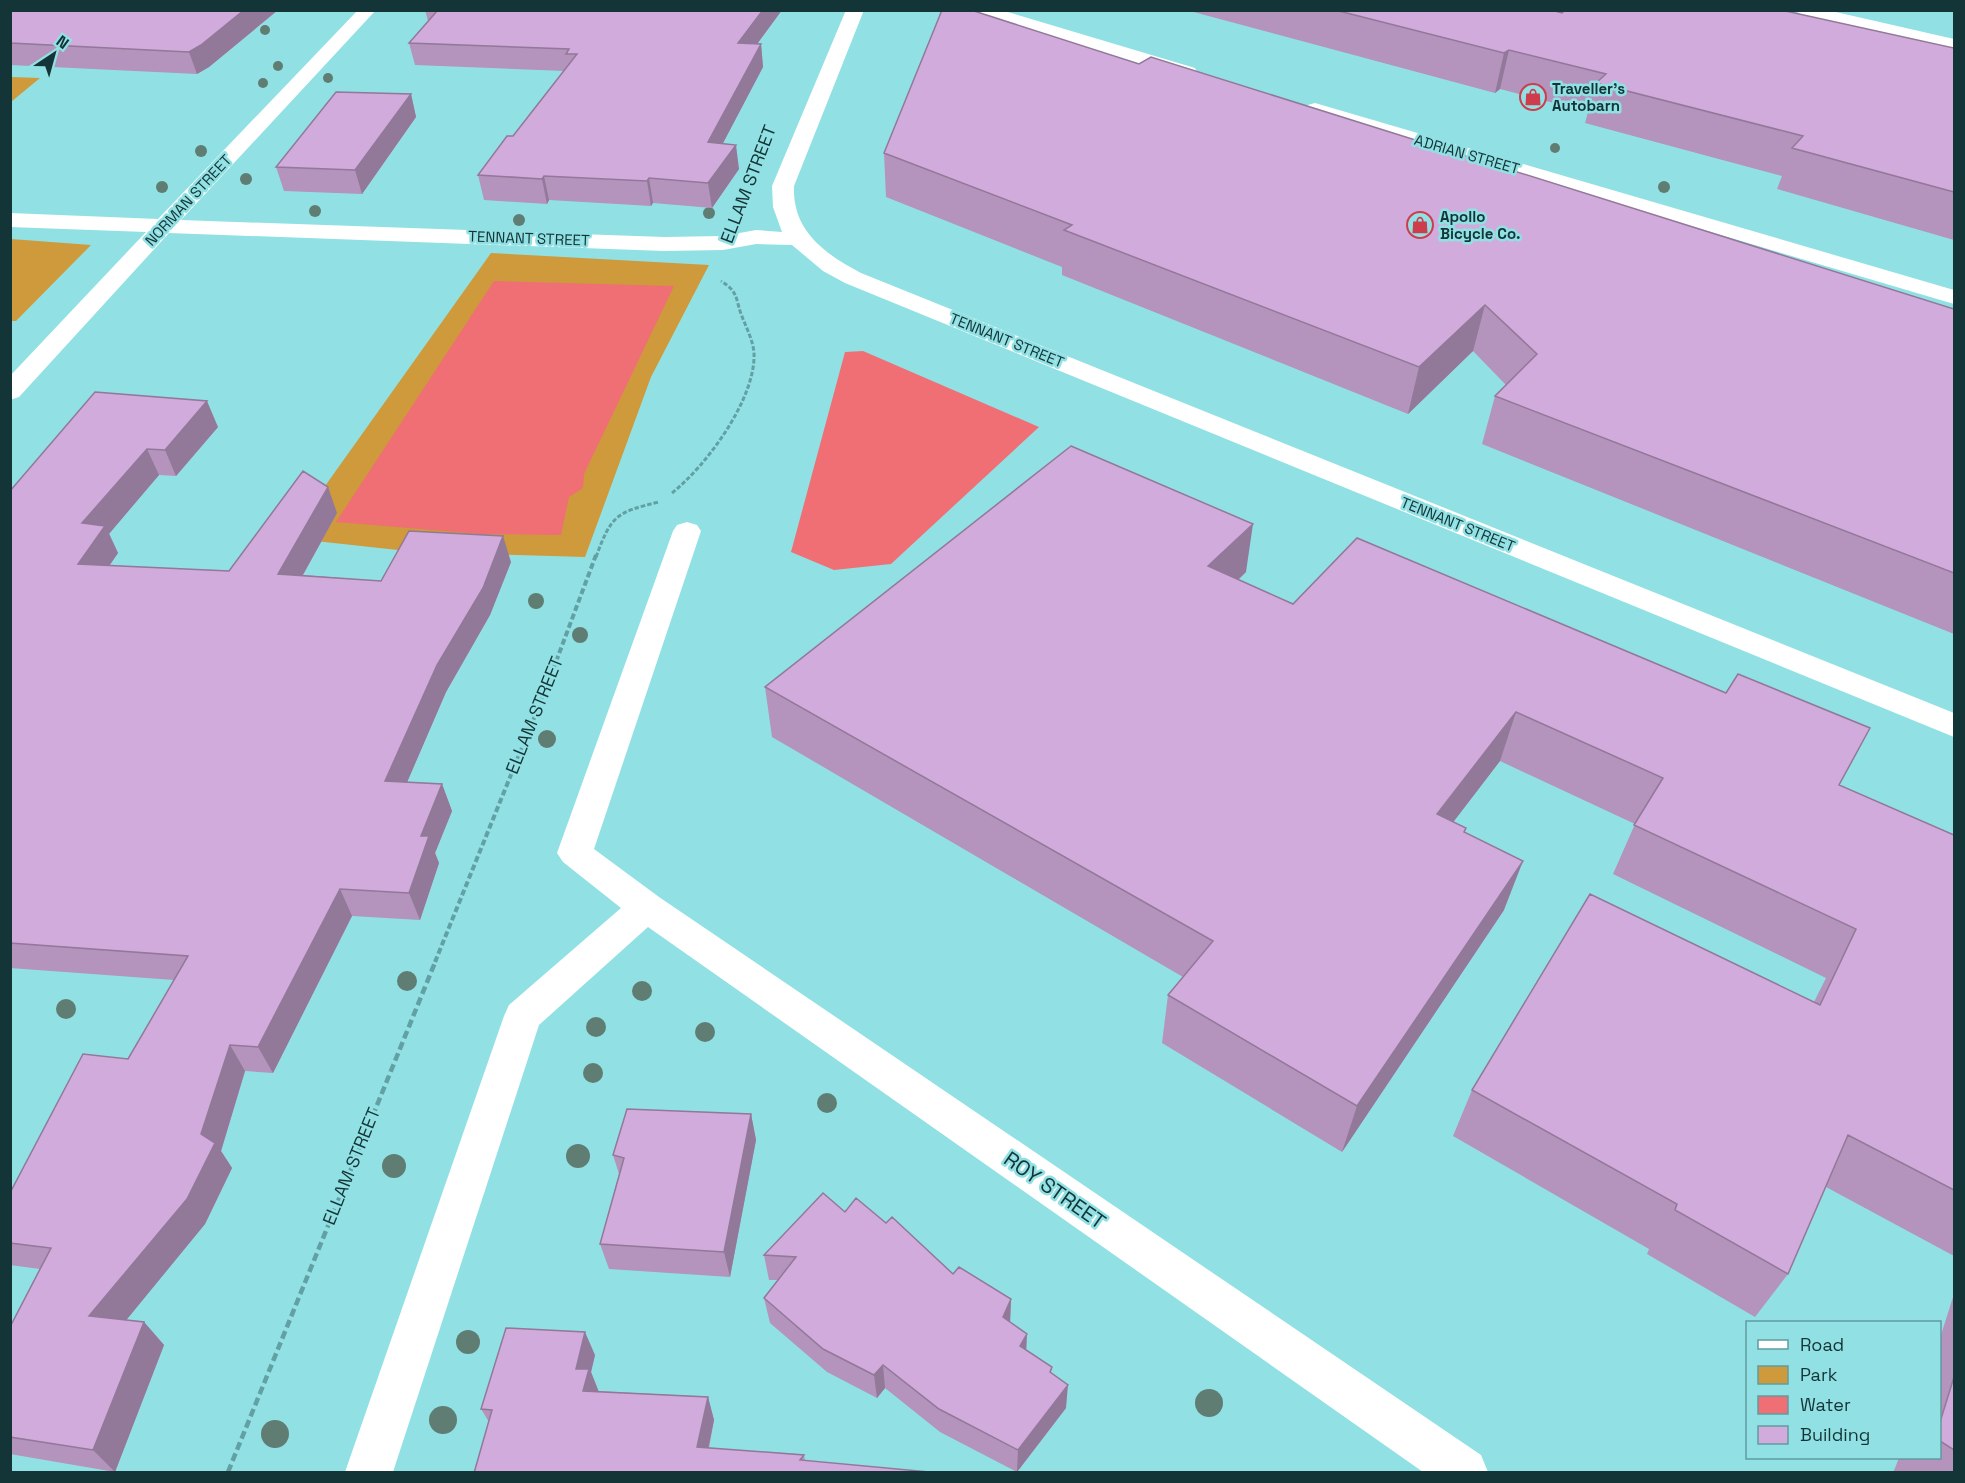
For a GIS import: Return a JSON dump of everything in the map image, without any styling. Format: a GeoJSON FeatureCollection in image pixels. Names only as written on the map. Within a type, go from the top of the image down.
{"type":"FeatureCollection","features":[{"type":"Feature","properties":{"kind":"street","name":"NORMAN STREET"},"geometry":{"type":"LineString","coordinates":[[10,392],[164,225],[368,10]]}},
{"type":"Feature","properties":{"kind":"street","name":"ELLAM STREET"},"geometry":{"type":"LineString","coordinates":[[798,239],[786,219],[782,202],[783,186],[855,10]]}},
{"type":"Feature","properties":{"kind":"street"},"geometry":{"type":"LineString","coordinates":[[980,10],[1209,78]]}},
{"type":"Feature","properties":{"kind":"street"},"geometry":{"type":"LineString","coordinates":[[1802,10],[1954,45]]}},
{"type":"Feature","properties":{"kind":"street","name":"ADRIAN STREET"},"geometry":{"type":"LineString","coordinates":[[1301,105],[1954,297]]}},
{"type":"Feature","properties":{"kind":"street","name":"TENNANT STREET"},"geometry":{"type":"LineString","coordinates":[[10,220],[664,244],[723,243],[756,237],[798,239],[825,261],[853,278],[1954,726]]}},
{"type":"Feature","properties":{"kind":"street"},"geometry":{"type":"LineString","coordinates":[[369,1473],[523,1016],[646,907],[575,853],[687,531]]}},
{"type":"Feature","properties":{"kind":"street","name":"ROY STREET"},"geometry":{"type":"LineString","coordinates":[[646,907],[1464,1473]]}},
{"type":"Feature","properties":{"kind":"path","name":"ELLAM STREET"},"geometry":{"type":"LineString","coordinates":[[228,1473],[545,691],[607,527],[626,510],[660,502],[686,483],[707,461],[725,434],[752,377],[754,349],[744,317],[736,302],[735,290],[720,281],[723,243]]}},
{"type":"Feature","properties":{"kind":"green space"},"geometry":{"type":"Polygon","coordinates":[[[11,77],[40,78],[11,102],[11,77]]]}},
{"type":"Feature","properties":{"kind":"green space"},"geometry":{"type":"Polygon","coordinates":[[[11,239],[91,245],[16,321],[11,321],[11,239]]]}},
{"type":"Feature","properties":{"kind":"green space"},"geometry":{"type":"Polygon","coordinates":[[[491,253],[709,265],[651,377],[585,557],[416,552],[288,538],[491,253]]]}},
{"type":"Feature","properties":{"kind":"water"},"geometry":{"type":"Polygon","coordinates":[[[494,281],[674,286],[584,474],[583,488],[569,497],[561,535],[481,534],[336,522],[494,281]]]}},
{"type":"Feature","properties":{"kind":"water"},"geometry":{"type":"Polygon","coordinates":[[[863,351],[1039,427],[891,564],[834,570],[791,552],[845,352],[863,351]]]}},
{"type":"Feature","properties":{"kind":"building"},"geometry":{"type":"Polygon","coordinates":[[[10,10],[244,10],[189,52],[10,43],[10,10]]]}},
{"type":"Feature","properties":{"kind":"building"},"geometry":{"type":"Polygon","coordinates":[[[438,10],[763,10],[738,43],[761,44],[708,142],[736,145],[708,183],[649,178],[647,181],[478,175],[507,136],[513,136],[577,54],[566,54],[569,49],[409,43],[438,10]]]}},
{"type":"Feature","properties":{"kind":"building"},"geometry":{"type":"Polygon","coordinates":[[[942,10],[971,10],[1139,64],[1151,57],[1954,309],[1954,573],[1495,396],[1537,354],[1485,305],[1419,367],[1064,230],[1072,225],[884,153],[942,10]]]}},
{"type":"Feature","properties":{"kind":"building"},"geometry":{"type":"Polygon","coordinates":[[[1335,10],[1551,10],[1562,13],[1565,10],[1781,10],[1954,48],[1954,192],[1792,148],[1803,136],[1596,83],[1606,74],[1509,50],[1504,53],[1335,10]]]}},
{"type":"Feature","properties":{"kind":"building"},"geometry":{"type":"Polygon","coordinates":[[[336,92],[411,94],[355,170],[276,167],[336,92]]]}},
{"type":"Feature","properties":{"kind":"building"},"geometry":{"type":"Polygon","coordinates":[[[95,392],[207,401],[165,450],[147,449],[82,523],[105,526],[78,564],[229,571],[303,471],[328,487],[278,574],[381,581],[409,531],[503,536],[483,588],[437,665],[385,781],[442,784],[421,836],[429,836],[409,893],[340,889],[258,1047],[230,1045],[201,1134],[215,1143],[187,1199],[89,1316],[144,1322],[93,1450],[10,1437],[10,1327],[51,1248],[10,1243],[10,1193],[83,1054],[128,1059],[188,956],[10,943],[10,491],[95,392]]]}},
{"type":"Feature","properties":{"kind":"building"},"geometry":{"type":"Polygon","coordinates":[[[1071,446],[1253,524],[1208,566],[1293,604],[1357,538],[1726,693],[1738,674],[1870,728],[1839,785],[1954,835],[1954,1190],[1848,1135],[1788,1274],[1675,1210],[1677,1204],[1472,1090],[1590,894],[1820,1005],[1856,929],[1634,825],[1663,778],[1516,712],[1437,814],[1466,828],[1464,832],[1523,861],[1357,1106],[1168,995],[1213,941],[765,687],[1071,446]]]}},
{"type":"Feature","properties":{"kind":"building"},"geometry":{"type":"Polygon","coordinates":[[[627,1109],[751,1114],[724,1252],[600,1244],[624,1158],[613,1155],[627,1109]]]}},
{"type":"Feature","properties":{"kind":"building"},"geometry":{"type":"Polygon","coordinates":[[[823,1193],[845,1212],[856,1198],[886,1223],[892,1217],[953,1274],[959,1267],[1011,1299],[1003,1317],[1027,1334],[1020,1346],[1052,1367],[1050,1372],[1068,1385],[1018,1450],[939,1409],[883,1365],[874,1375],[823,1349],[764,1298],[796,1257],[764,1255],[823,1193]]]}},
{"type":"Feature","properties":{"kind":"building"},"geometry":{"type":"Polygon","coordinates":[[[506,1328],[585,1332],[576,1369],[589,1369],[583,1391],[708,1397],[697,1447],[804,1455],[800,1460],[940,1473],[474,1473],[492,1410],[481,1409],[506,1328]]]}},
{"type":"Feature","properties":{"kind":"building"},"geometry":{"type":"Polygon","coordinates":[[[1954,1377],[1954,1450],[1941,1442],[1941,1419],[1954,1377]]]}},
{"type":"Feature","properties":{"kind":"place","name":"Traveller's Autobarn"},"geometry":{"type":"Point","coordinates":[1533,97]}},
{"type":"Feature","properties":{"kind":"place","name":"Apollo Bicycle Co."},"geometry":{"type":"Point","coordinates":[1420,225]}}]}
